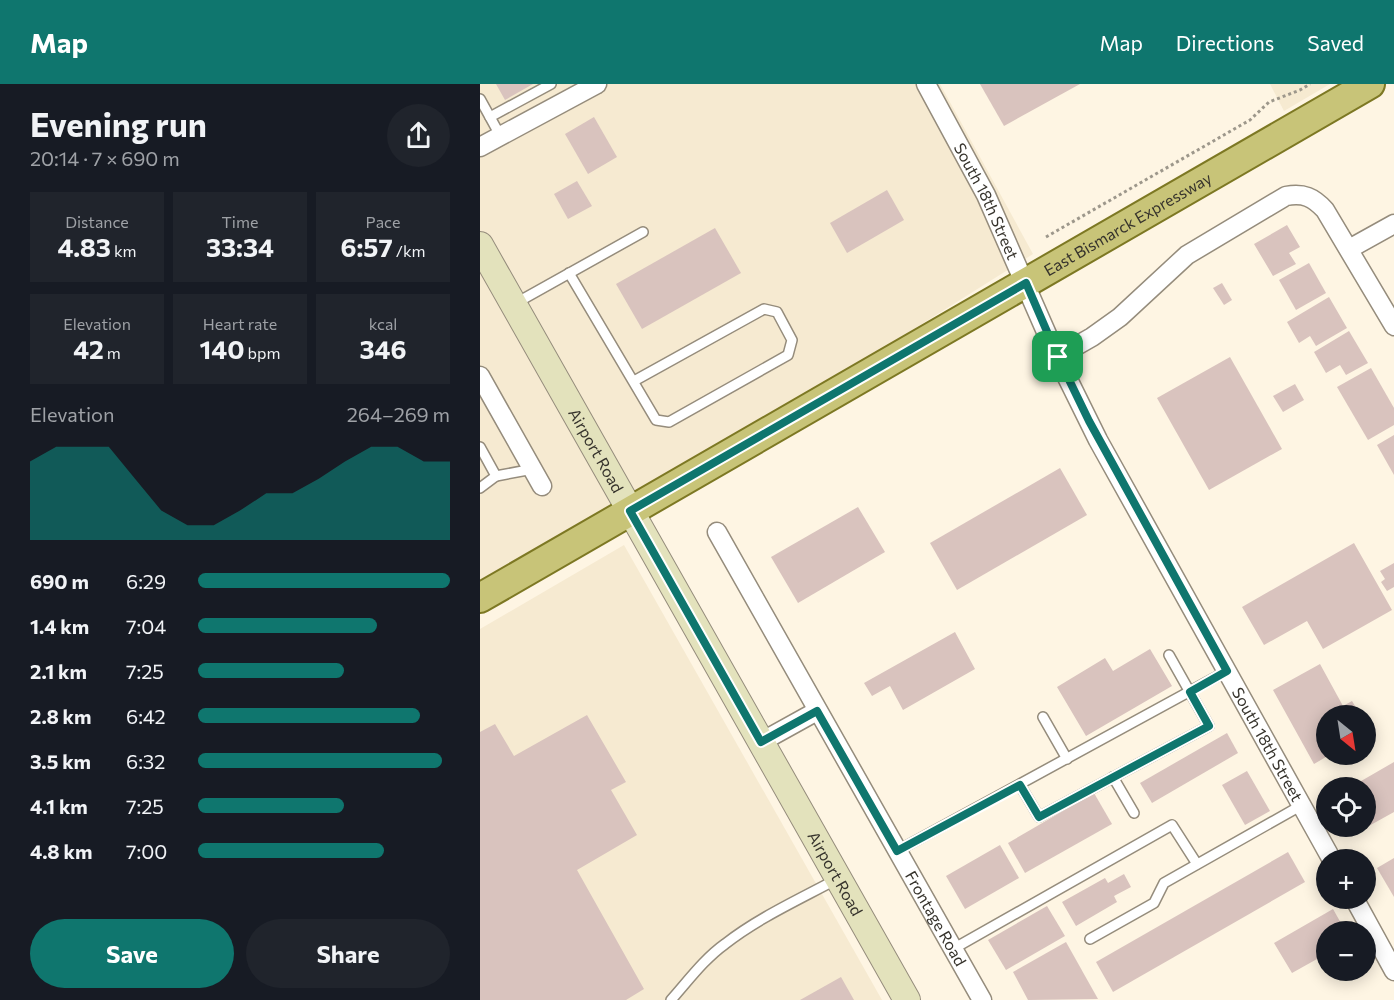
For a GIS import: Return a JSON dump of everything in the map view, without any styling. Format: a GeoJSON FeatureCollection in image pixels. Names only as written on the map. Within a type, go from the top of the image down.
{"type":"FeatureCollection","features":[{"type":"Feature","properties":{"kind":"main road","name":"East Bismarck Expressway"},"geometry":{"type":"LineString","coordinates":[[480,598],[1370,84]]}},
{"type":"Feature","properties":{"kind":"main road","name":"Airport Road"},"geometry":{"type":"LineString","coordinates":[[480,245],[907,1000]]}},
{"type":"Feature","properties":{"kind":"street"},"geometry":{"type":"LineString","coordinates":[[480,147],[597,84]]}},
{"type":"Feature","properties":{"kind":"street","name":"South 18th Street"},"geometry":{"type":"LineString","coordinates":[[926,84],[986,195],[1058,357],[1111,464],[1326,849]]}},
{"type":"Feature","properties":{"kind":"street"},"geometry":{"type":"LineString","coordinates":[[1058,357],[1120,317],[1187,255],[1286,196],[1297,194],[1317,201],[1325,210],[1394,326]]}},
{"type":"Feature","properties":{"kind":"street"},"geometry":{"type":"LineString","coordinates":[[1349,249],[1394,224]]}},
{"type":"Feature","properties":{"kind":"street"},"geometry":{"type":"LineString","coordinates":[[480,377],[542,486]]}},
{"type":"Feature","properties":{"kind":"street","name":"Frontage Road"},"geometry":{"type":"LineString","coordinates":[[717,532],[982,1000]]}},
{"type":"Feature","properties":{"kind":"street"},"geometry":{"type":"LineString","coordinates":[[761,742],[817,711]]}},
{"type":"Feature","properties":{"kind":"street"},"geometry":{"type":"LineString","coordinates":[[1360,909],[1394,971]]}},
{"type":"Feature","properties":{"kind":"lane"},"geometry":{"type":"LineString","coordinates":[[490,117],[551,84]]}},
{"type":"Feature","properties":{"kind":"lane"},"geometry":{"type":"LineString","coordinates":[[480,99],[501,137]]}},
{"type":"Feature","properties":{"kind":"lane"},"geometry":{"type":"LineString","coordinates":[[514,304],[643,232]]}},
{"type":"Feature","properties":{"kind":"lane"},"geometry":{"type":"LineString","coordinates":[[569,273],[656,420],[669,422],[788,355],[792,340],[777,312],[764,309],[634,381]]}},
{"type":"Feature","properties":{"kind":"lane"},"geometry":{"type":"LineString","coordinates":[[480,447],[496,476]]}},
{"type":"Feature","properties":{"kind":"lane"},"geometry":{"type":"LineString","coordinates":[[480,488],[496,476],[533,469]]}},
{"type":"Feature","properties":{"kind":"lane"},"geometry":{"type":"LineString","coordinates":[[1020,785],[1039,817],[1209,726],[1169,655]]}},
{"type":"Feature","properties":{"kind":"lane"},"geometry":{"type":"LineString","coordinates":[[897,851],[1227,671]]}},
{"type":"Feature","properties":{"kind":"lane"},"geometry":{"type":"LineString","coordinates":[[1043,717],[1067,759]]}},
{"type":"Feature","properties":{"kind":"lane"},"geometry":{"type":"LineString","coordinates":[[1113,777],[1134,813]]}},
{"type":"Feature","properties":{"kind":"lane"},"geometry":{"type":"LineString","coordinates":[[1090,939],[1154,903],[1164,883],[1302,805]]}},
{"type":"Feature","properties":{"kind":"lane"},"geometry":{"type":"LineString","coordinates":[[953,949],[1172,825],[1197,864]]}},
{"type":"Feature","properties":{"kind":"lane"},"geometry":{"type":"LineString","coordinates":[[670,1000],[724,944],[838,878]]}},
{"type":"Feature","properties":{"kind":"path"},"geometry":{"type":"LineString","coordinates":[[1046,237],[1250,120],[1269,102],[1310,84]]}},
{"type":"Feature","properties":{"kind":"shaded area"},"geometry":{"type":"Polygon","coordinates":[[[480,84],[940,84],[1033,254],[839,376],[480,583],[480,84]]]}},
{"type":"Feature","properties":{"kind":"shaded area"},"geometry":{"type":"Polygon","coordinates":[[[1270,84],[1330,84],[1284,111],[1270,84]]]}},
{"type":"Feature","properties":{"kind":"shaded area"},"geometry":{"type":"Polygon","coordinates":[[[624,545],[882,1000],[480,1000],[480,629],[624,545]]]}},
{"type":"Feature","properties":{"kind":"building"},"geometry":{"type":"Polygon","coordinates":[[[496,84],[533,84],[505,100],[496,84]]]}},
{"type":"Feature","properties":{"kind":"building"},"geometry":{"type":"Polygon","coordinates":[[[980,84],[1080,84],[1004,126],[980,84]]]}},
{"type":"Feature","properties":{"kind":"building"},"geometry":{"type":"Polygon","coordinates":[[[594,117],[617,157],[588,174],[565,134],[594,117]]]}},
{"type":"Feature","properties":{"kind":"building"},"geometry":{"type":"Polygon","coordinates":[[[577,181],[592,206],[568,219],[554,194],[577,181]]]}},
{"type":"Feature","properties":{"kind":"building"},"geometry":{"type":"Polygon","coordinates":[[[887,190],[904,220],[847,253],[830,223],[887,190]]]}},
{"type":"Feature","properties":{"kind":"building"},"geometry":{"type":"Polygon","coordinates":[[[1287,225],[1300,247],[1289,253],[1296,264],[1273,276],[1254,244],[1287,225]]]}},
{"type":"Feature","properties":{"kind":"building"},"geometry":{"type":"Polygon","coordinates":[[[715,228],[741,273],[642,329],[616,284],[715,228]]]}},
{"type":"Feature","properties":{"kind":"building"},"geometry":{"type":"Polygon","coordinates":[[[1309,263],[1326,293],[1296,310],[1279,280],[1309,263]]]}},
{"type":"Feature","properties":{"kind":"building"},"geometry":{"type":"Polygon","coordinates":[[[1222,283],[1232,300],[1224,305],[1213,288],[1222,283]]]}},
{"type":"Feature","properties":{"kind":"building"},"geometry":{"type":"Polygon","coordinates":[[[1329,297],[1347,328],[1316,346],[1310,336],[1299,343],[1287,322],[1329,297]]]}},
{"type":"Feature","properties":{"kind":"building"},"geometry":{"type":"Polygon","coordinates":[[[1349,331],[1368,363],[1346,375],[1340,365],[1326,373],[1314,352],[1349,331]]]}},
{"type":"Feature","properties":{"kind":"building"},"geometry":{"type":"Polygon","coordinates":[[[1230,357],[1282,449],[1209,490],[1157,398],[1230,357]]]}},
{"type":"Feature","properties":{"kind":"building"},"geometry":{"type":"Polygon","coordinates":[[[1371,368],[1394,408],[1394,425],[1368,440],[1337,387],[1371,368]]]}},
{"type":"Feature","properties":{"kind":"building"},"geometry":{"type":"Polygon","coordinates":[[[1295,384],[1304,400],[1283,412],[1273,396],[1295,384]]]}},
{"type":"Feature","properties":{"kind":"building"},"geometry":{"type":"Polygon","coordinates":[[[1394,435],[1394,475],[1377,445],[1394,435]]]}},
{"type":"Feature","properties":{"kind":"building"},"geometry":{"type":"Polygon","coordinates":[[[1060,468],[1087,515],[957,590],[930,543],[1060,468]]]}},
{"type":"Feature","properties":{"kind":"building"},"geometry":{"type":"Polygon","coordinates":[[[858,507],[885,552],[798,603],[771,557],[858,507]]]}},
{"type":"Feature","properties":{"kind":"building"},"geometry":{"type":"Polygon","coordinates":[[[1354,543],[1392,610],[1323,649],[1307,621],[1264,645],[1242,607],[1354,543]]]}},
{"type":"Feature","properties":{"kind":"building"},"geometry":{"type":"Polygon","coordinates":[[[1394,563],[1394,587],[1387,591],[1381,582],[1385,579],[1380,571],[1394,563]]]}},
{"type":"Feature","properties":{"kind":"building"},"geometry":{"type":"Polygon","coordinates":[[[955,632],[975,669],[903,710],[890,686],[872,696],[864,683],[955,632]]]}},
{"type":"Feature","properties":{"kind":"building"},"geometry":{"type":"Polygon","coordinates":[[[1150,649],[1172,686],[1086,736],[1057,687],[1105,658],[1113,671],[1150,649]]]}},
{"type":"Feature","properties":{"kind":"building"},"geometry":{"type":"Polygon","coordinates":[[[1320,664],[1342,705],[1316,705],[1316,763],[1314,764],[1273,690],[1320,664]]]}},
{"type":"Feature","properties":{"kind":"building"},"geometry":{"type":"Polygon","coordinates":[[[587,715],[626,782],[611,790],[637,835],[577,870],[644,989],[626,1000],[480,1000],[480,732],[495,724],[514,756],[587,715]]]}},
{"type":"Feature","properties":{"kind":"building"},"geometry":{"type":"Polygon","coordinates":[[[1227,733],[1238,753],[1152,803],[1140,783],[1227,733]]]}},
{"type":"Feature","properties":{"kind":"building"},"geometry":{"type":"Polygon","coordinates":[[[1394,762],[1394,812],[1376,822],[1376,777],[1368,777],[1394,762]]]}},
{"type":"Feature","properties":{"kind":"building"},"geometry":{"type":"Polygon","coordinates":[[[1247,771],[1270,811],[1245,825],[1222,785],[1247,771]]]}},
{"type":"Feature","properties":{"kind":"building"},"geometry":{"type":"Polygon","coordinates":[[[1094,793],[1112,824],[1025,873],[1008,843],[1094,793]]]}},
{"type":"Feature","properties":{"kind":"building"},"geometry":{"type":"Polygon","coordinates":[[[1000,845],[1019,878],[965,909],[946,876],[1000,845]]]}},
{"type":"Feature","properties":{"kind":"building"},"geometry":{"type":"Polygon","coordinates":[[[1288,852],[1305,882],[1113,992],[1096,962],[1288,852]]]}},
{"type":"Feature","properties":{"kind":"building"},"geometry":{"type":"Polygon","coordinates":[[[1394,858],[1394,897],[1377,868],[1394,858]]]}},
{"type":"Feature","properties":{"kind":"building"},"geometry":{"type":"Polygon","coordinates":[[[1124,874],[1131,887],[1114,896],[1117,902],[1076,926],[1062,902],[1105,878],[1108,883],[1124,874]]]}},
{"type":"Feature","properties":{"kind":"building"},"geometry":{"type":"Polygon","coordinates":[[[1047,906],[1065,936],[1006,970],[988,940],[1047,906]]]}},
{"type":"Feature","properties":{"kind":"building"},"geometry":{"type":"Polygon","coordinates":[[[1333,909],[1340,921],[1316,921],[1316,960],[1292,973],[1274,943],[1333,909]]]}},
{"type":"Feature","properties":{"kind":"building"},"geometry":{"type":"Polygon","coordinates":[[[1066,942],[1098,999],[1028,1000],[1013,972],[1066,942]]]}},
{"type":"Feature","properties":{"kind":"building"},"geometry":{"type":"Polygon","coordinates":[[[841,977],[854,1000],[800,1000],[841,977]]]}},
{"type":"Feature","properties":{"kind":"route"},"geometry":{"type":"LineString","coordinates":[[1026,283],[1058,357],[1111,464],[1227,671],[1190,692],[1209,726],[1039,817],[1020,785],[897,851],[817,711],[761,742],[630,511],[1026,283]]}}]}
